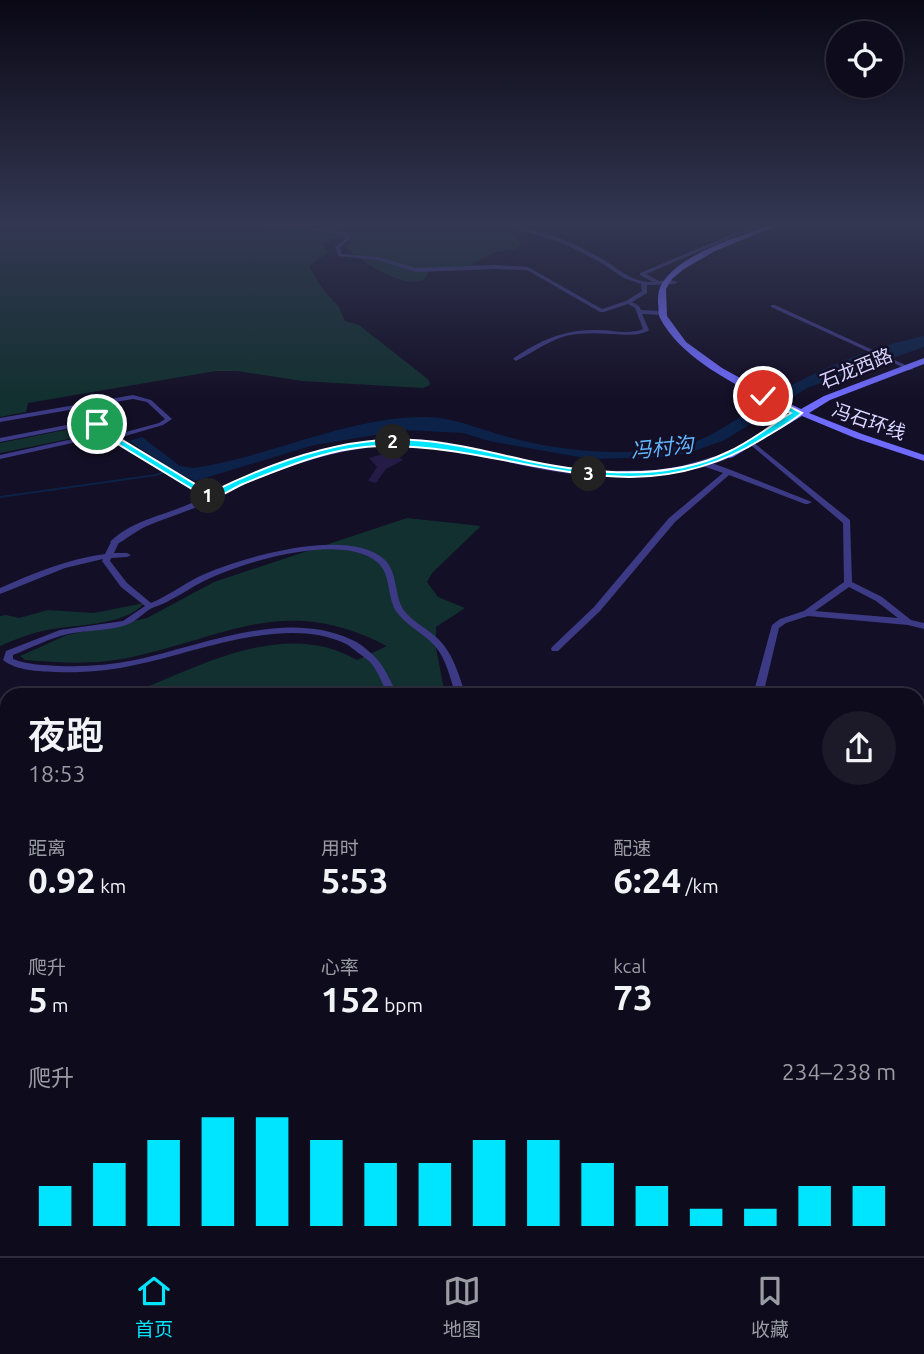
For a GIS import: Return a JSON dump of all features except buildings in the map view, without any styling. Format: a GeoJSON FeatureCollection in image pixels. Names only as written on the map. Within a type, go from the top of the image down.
{"type":"FeatureCollection","features":[{"type":"Feature","properties":{"kind":"main road"},"geometry":{"type":"LineString","coordinates":[[662,313],[661,295],[669,284]]}},
{"type":"Feature","properties":{"kind":"main road","name":"冯石环线"},"geometry":{"type":"LineString","coordinates":[[671,284],[667,306],[670,317],[684,337],[766,394]]}},
{"type":"Feature","properties":{"kind":"main road","name":"冯石环线"},"geometry":{"type":"LineString","coordinates":[[662,313],[673,332],[691,350],[766,394],[868,441],[924,455]]}},
{"type":"Feature","properties":{"kind":"main road","name":"石龙西路"},"geometry":{"type":"LineString","coordinates":[[730,455],[803,413],[924,364]]}},
{"type":"Feature","properties":{"kind":"main road","name":"石龙西路"},"geometry":{"type":"LineString","coordinates":[[730,455],[754,445],[803,413]]}},
{"type":"Feature","properties":{"kind":"street"},"geometry":{"type":"LineString","coordinates":[[554,284],[602,311],[628,302],[645,292],[661,295]]}},
{"type":"Feature","properties":{"kind":"street"},"geometry":{"type":"LineString","coordinates":[[644,284],[645,292]]}},
{"type":"Feature","properties":{"kind":"street"},"geometry":{"type":"LineString","coordinates":[[516,359],[545,339],[564,333],[607,332],[636,335],[646,330],[637,307],[628,302]]}},
{"type":"Feature","properties":{"kind":"street"},"geometry":{"type":"LineString","coordinates":[[773,306],[909,368]]}},
{"type":"Feature","properties":{"kind":"street"},"geometry":{"type":"LineString","coordinates":[[640,312],[662,313]]}},
{"type":"Feature","properties":{"kind":"street"},"geometry":{"type":"LineString","coordinates":[[0,420],[133,397],[149,401],[169,419],[110,438]]}},
{"type":"Feature","properties":{"kind":"street"},"geometry":{"type":"LineString","coordinates":[[31,414],[38,432]]}},
{"type":"Feature","properties":{"kind":"street"},"geometry":{"type":"LineString","coordinates":[[0,440],[92,422],[103,431],[100,434]]}},
{"type":"Feature","properties":{"kind":"street"},"geometry":{"type":"LineString","coordinates":[[0,457],[100,434],[119,442],[210,497]]}},
{"type":"Feature","properties":{"kind":"street","name":"石龙西路"},"geometry":{"type":"LineString","coordinates":[[115,542],[125,532],[239,482],[347,447],[383,443],[453,446],[532,464],[593,474],[645,474],[706,464],[730,455]]}},
{"type":"Feature","properties":{"kind":"street"},"geometry":{"type":"LineString","coordinates":[[754,445],[846,522],[848,583]]}},
{"type":"Feature","properties":{"kind":"street"},"geometry":{"type":"LineString","coordinates":[[706,464],[807,502]]}},
{"type":"Feature","properties":{"kind":"street"},"geometry":{"type":"LineString","coordinates":[[555,649],[597,610],[672,520],[728,472]]}},
{"type":"Feature","properties":{"kind":"street"},"geometry":{"type":"LineString","coordinates":[[115,542],[106,561],[124,585],[150,606]]}},
{"type":"Feature","properties":{"kind":"street"},"geometry":{"type":"LineString","coordinates":[[390,688],[382,669],[366,653],[338,638],[306,631],[254,632],[143,661],[87,669],[19,666],[8,660],[9,653],[64,632],[125,623],[202,578],[264,556],[297,549],[330,547],[358,550],[380,559],[388,570],[399,609],[441,646],[458,688]]}},
{"type":"Feature","properties":{"kind":"street"},"geometry":{"type":"LineString","coordinates":[[0,591],[52,568],[107,556],[127,555]]}},
{"type":"Feature","properties":{"kind":"street"},"geometry":{"type":"LineString","coordinates":[[760,688],[775,627],[783,621],[807,613],[848,583]]}},
{"type":"Feature","properties":{"kind":"street"},"geometry":{"type":"LineString","coordinates":[[848,583],[879,599],[908,622]]}},
{"type":"Feature","properties":{"kind":"street"},"geometry":{"type":"LineString","coordinates":[[807,613],[908,622],[924,626]]}},
{"type":"Feature","properties":{"kind":"green space"},"geometry":{"type":"Polygon","coordinates":[[[0,284],[319,284],[339,307],[345,321],[359,325],[429,380],[430,385],[423,388],[302,381],[237,371],[216,371],[28,403],[26,412],[0,417],[0,284]]]}},
{"type":"Feature","properties":{"kind":"green space"},"geometry":{"type":"Polygon","coordinates":[[[90,425],[98,433],[0,453],[0,443],[90,425]]]}},
{"type":"Feature","properties":{"kind":"green space"},"geometry":{"type":"Polygon","coordinates":[[[407,518],[481,526],[432,573],[427,582],[438,597],[465,608],[436,627],[436,648],[444,688],[144,688],[211,661],[270,645],[300,644],[329,648],[357,660],[387,646],[351,631],[318,623],[288,621],[258,624],[132,657],[105,661],[52,662],[25,660],[20,656],[67,635],[147,618],[214,582],[407,518]]]}},
{"type":"Feature","properties":{"kind":"green space"},"geometry":{"type":"Polygon","coordinates":[[[144,603],[136,611],[111,621],[37,632],[0,646],[0,616],[19,618],[48,610],[94,613],[144,603]]]}},
{"type":"Feature","properties":{"kind":"water"},"geometry":{"type":"Polygon","coordinates":[[[924,336],[924,347],[807,388],[725,440],[689,453],[662,457],[590,459],[489,441],[463,433],[406,430],[314,445],[195,481],[171,469],[129,441],[142,437],[180,466],[193,468],[222,463],[366,423],[425,417],[458,422],[512,438],[574,450],[617,452],[659,449],[680,446],[706,437],[772,396],[827,368],[884,346],[924,336]]]}},
{"type":"Feature","properties":{"kind":"waterway"},"geometry":{"type":"LineString","coordinates":[[0,497],[156,475],[176,468]]}},
{"type":"Feature","properties":{"kind":"route"},"geometry":{"type":"LineString","coordinates":[[97,424],[103,431],[100,434],[119,442],[210,497],[239,482],[307,458],[347,447],[383,443],[453,446],[532,464],[593,474],[645,474],[688,468],[730,455],[797,413],[763,396]]}},
{"type":"Feature","properties":{"kind":"water label","name":"冯村沟"},"geometry":{"type":"Point","coordinates":[662,448]}}]}
